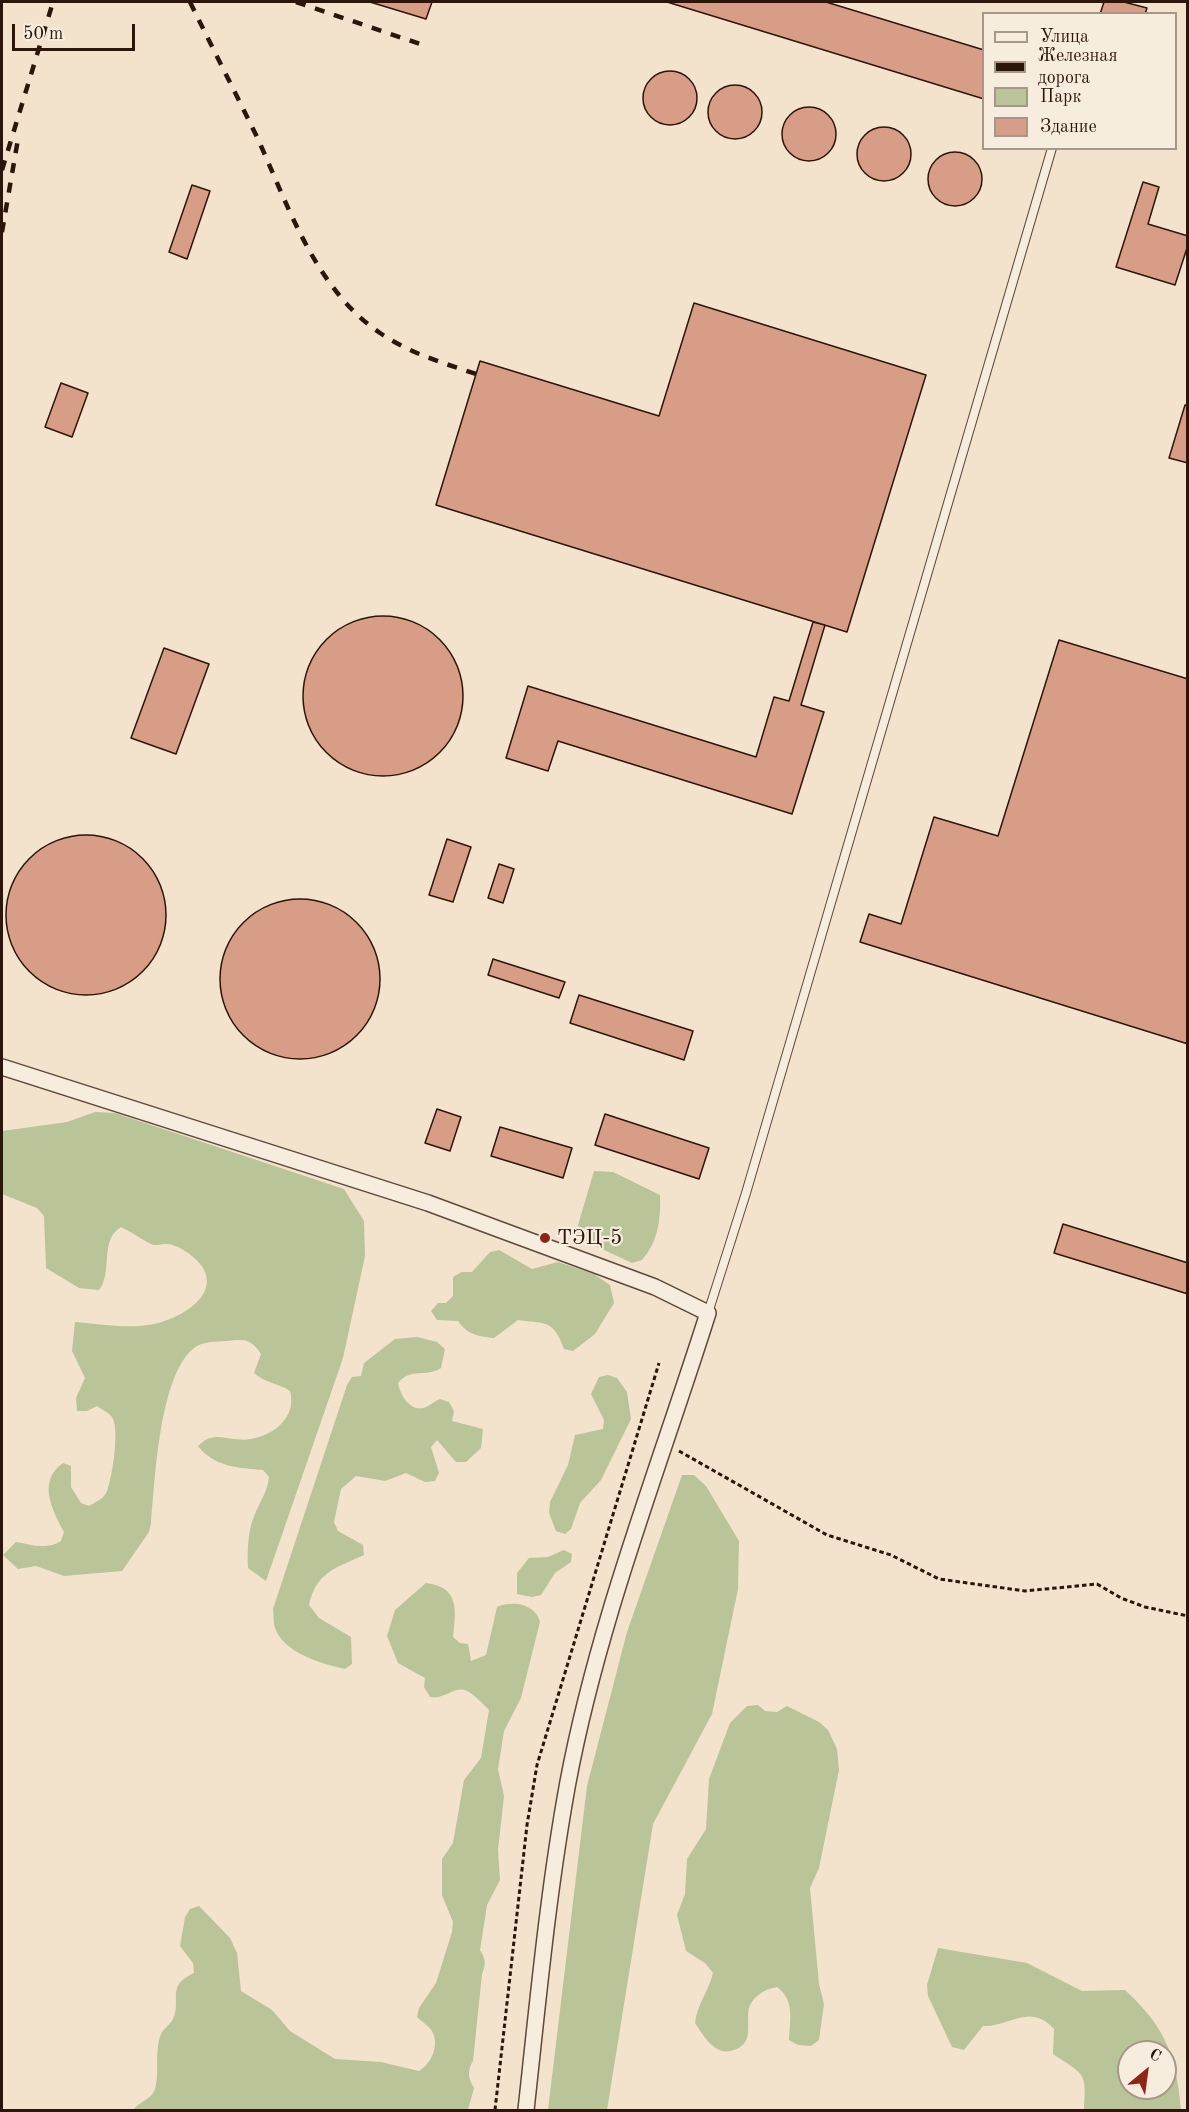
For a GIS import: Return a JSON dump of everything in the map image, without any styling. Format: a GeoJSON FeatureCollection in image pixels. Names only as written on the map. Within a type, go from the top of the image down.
{"type":"FeatureCollection","features":[{"type":"Feature","properties":{"kind":"street"},"geometry":{"type":"LineString","coordinates":[[2,1067],[428,1203],[655,1287],[708,1313],[667,1444],[608,1618],[568,1781],[548,1906],[526,2110]]}},
{"type":"Feature","properties":{"kind":"lane"},"geometry":{"type":"LineString","coordinates":[[708,1313],[750,1182],[1051,150]]}},
{"type":"Feature","properties":{"kind":"path"},"geometry":{"type":"LineString","coordinates":[[495,2110],[526,1825],[537,1765],[659,1363]]}},
{"type":"Feature","properties":{"kind":"path"},"geometry":{"type":"LineString","coordinates":[[667,1444],[827,1535],[891,1555],[939,1579],[1025,1591],[1097,1584],[1121,1598],[1145,1607],[1188,1616]]}},
{"type":"Feature","properties":{"kind":"green space"},"geometry":{"type":"Polygon","coordinates":[[[95,1112],[115,1113],[344,1189],[364,1221],[365,1256],[343,1358],[266,1581],[248,1568],[248,1555],[251,1526],[269,1477],[263,1470],[236,1467],[219,1462],[204,1453],[198,1446],[210,1438],[243,1440],[260,1437],[276,1429],[287,1416],[291,1400],[290,1391],[254,1373],[261,1354],[250,1342],[242,1340],[201,1344],[194,1348],[182,1362],[166,1404],[157,1456],[149,1532],[122,1571],[64,1576],[36,1566],[18,1569],[3,1555],[16,1542],[45,1546],[61,1541],[64,1532],[49,1496],[49,1487],[55,1470],[63,1463],[71,1466],[71,1487],[81,1503],[89,1506],[102,1498],[107,1491],[114,1454],[114,1423],[111,1416],[97,1406],[87,1411],[77,1411],[76,1398],[85,1378],[72,1351],[75,1322],[127,1326],[158,1323],[188,1310],[203,1295],[207,1285],[201,1265],[185,1251],[176,1246],[151,1244],[121,1227],[110,1240],[105,1274],[99,1290],[79,1288],[46,1268],[44,1216],[37,1208],[2,1194],[2,1131],[67,1122],[95,1112]]]}},
{"type":"Feature","properties":{"kind":"green space"},"geometry":{"type":"Polygon","coordinates":[[[594,1171],[613,1172],[660,1195],[660,1213],[655,1238],[642,1260],[632,1263],[587,1242],[579,1235],[578,1225],[594,1171]]]}},
{"type":"Feature","properties":{"kind":"green space"},"geometry":{"type":"Polygon","coordinates":[[[499,1250],[532,1269],[558,1262],[594,1274],[610,1285],[614,1303],[595,1334],[573,1351],[564,1349],[556,1332],[542,1323],[518,1320],[494,1338],[473,1334],[458,1321],[437,1320],[431,1311],[438,1303],[446,1303],[453,1296],[453,1277],[462,1272],[472,1272],[490,1252],[499,1250]]]}},
{"type":"Feature","properties":{"kind":"green space"},"geometry":{"type":"Polygon","coordinates":[[[417,1337],[437,1342],[445,1349],[441,1368],[403,1378],[398,1383],[403,1397],[413,1407],[418,1408],[440,1399],[449,1402],[454,1411],[452,1421],[483,1429],[481,1448],[466,1462],[456,1462],[437,1440],[431,1447],[439,1473],[435,1481],[425,1482],[406,1473],[385,1481],[356,1476],[341,1489],[334,1522],[338,1531],[363,1545],[364,1555],[336,1568],[322,1578],[312,1594],[309,1605],[319,1618],[351,1637],[352,1664],[345,1669],[305,1656],[286,1644],[275,1628],[273,1609],[347,1385],[352,1377],[361,1376],[364,1363],[395,1339],[417,1337]]]}},
{"type":"Feature","properties":{"kind":"green space"},"geometry":{"type":"Polygon","coordinates":[[[608,1375],[617,1378],[627,1392],[631,1419],[601,1480],[580,1503],[571,1529],[565,1534],[556,1531],[549,1513],[550,1502],[568,1465],[575,1435],[603,1429],[604,1420],[591,1394],[599,1377],[608,1375]]]}},
{"type":"Feature","properties":{"kind":"green space"},"geometry":{"type":"Polygon","coordinates":[[[682,1475],[694,1475],[706,1486],[739,1541],[738,1589],[712,1714],[653,1824],[607,2110],[548,2110],[587,1786],[627,1632],[682,1475]]]}},
{"type":"Feature","properties":{"kind":"green space"},"geometry":{"type":"Polygon","coordinates":[[[564,1550],[572,1554],[571,1562],[555,1573],[541,1595],[532,1597],[517,1594],[517,1573],[529,1558],[548,1557],[564,1550]]]}},
{"type":"Feature","properties":{"kind":"green space"},"geometry":{"type":"Polygon","coordinates":[[[426,1583],[445,1589],[450,1595],[455,1610],[453,1637],[460,1643],[468,1644],[471,1661],[486,1655],[497,1607],[516,1604],[529,1607],[538,1616],[540,1622],[521,1698],[504,1731],[498,1769],[504,1796],[498,1850],[500,1880],[487,1905],[480,1950],[485,1964],[473,2061],[469,2071],[469,2078],[474,2088],[468,2110],[133,2110],[155,2089],[161,2034],[173,2019],[177,1988],[185,1978],[194,1973],[193,1963],[180,1946],[185,1917],[190,1909],[199,1906],[230,1938],[237,1953],[241,1991],[272,2010],[290,2031],[335,2059],[381,2062],[419,2071],[433,2054],[435,2042],[431,2029],[417,2017],[419,2008],[436,1983],[452,1932],[453,1922],[442,1895],[442,1859],[453,1843],[464,1780],[481,1758],[489,1710],[467,1691],[458,1690],[430,1697],[424,1687],[425,1678],[398,1663],[387,1636],[395,1610],[426,1583]]]}},
{"type":"Feature","properties":{"kind":"green space"},"geometry":{"type":"Polygon","coordinates":[[[758,1705],[765,1711],[777,1712],[787,1706],[819,1722],[828,1730],[837,1749],[839,1770],[819,1868],[810,1888],[819,1984],[824,2004],[819,2040],[811,2046],[798,2045],[789,2040],[790,2011],[787,1998],[777,1987],[765,1991],[758,1995],[750,2005],[748,2034],[745,2042],[734,2050],[721,2051],[711,2044],[695,2023],[713,1973],[705,1963],[686,1951],[677,1915],[685,1894],[687,1859],[706,1829],[709,1779],[730,1723],[747,1706],[758,1705]]]}},
{"type":"Feature","properties":{"kind":"green space"},"geometry":{"type":"Polygon","coordinates":[[[938,1948],[1027,1963],[1082,1991],[1125,1990],[1150,2017],[1164,2040],[1117,2040],[1117,2100],[1177,2100],[1177,2079],[1181,2110],[1084,2110],[1084,2081],[1077,2071],[1053,2054],[1054,2029],[1045,2021],[1028,2016],[983,2026],[964,2050],[952,2047],[928,1996],[927,1985],[938,1948]]]}},
{"type":"Feature","properties":{"kind":"building"},"geometry":{"type":"Polygon","coordinates":[[[370,2],[432,2],[426,19],[370,2]]]}},
{"type":"Feature","properties":{"kind":"building"},"geometry":{"type":"Polygon","coordinates":[[[667,2],[826,2],[982,49],[982,98],[667,2]]]}},
{"type":"Feature","properties":{"kind":"building"},"geometry":{"type":"Polygon","coordinates":[[[1104,2],[1124,2],[1147,8],[1146,12],[1101,12],[1104,2]]]}},
{"type":"Feature","properties":{"kind":"building"},"geometry":{"type":"Polygon","coordinates":[[[670,71],[680,73],[689,79],[695,88],[697,98],[695,108],[689,117],[680,123],[670,125],[660,123],[651,117],[645,108],[643,98],[645,88],[651,79],[660,73],[670,71]]]}},
{"type":"Feature","properties":{"kind":"building"},"geometry":{"type":"Polygon","coordinates":[[[735,85],[745,87],[754,93],[760,102],[762,112],[760,122],[754,131],[745,137],[735,139],[725,137],[716,131],[710,122],[708,112],[710,102],[716,93],[725,87],[735,85]]]}},
{"type":"Feature","properties":{"kind":"building"},"geometry":{"type":"Polygon","coordinates":[[[809,107],[819,109],[828,115],[834,124],[836,134],[834,144],[828,153],[819,159],[809,161],[799,159],[790,153],[784,144],[782,134],[784,124],[790,115],[799,109],[809,107]]]}},
{"type":"Feature","properties":{"kind":"building"},"geometry":{"type":"Polygon","coordinates":[[[884,127],[894,129],[903,135],[909,144],[911,154],[909,164],[903,173],[894,179],[884,181],[874,179],[865,173],[859,164],[857,154],[859,144],[865,135],[874,129],[884,127]]]}},
{"type":"Feature","properties":{"kind":"building"},"geometry":{"type":"Polygon","coordinates":[[[955,152],[965,154],[974,160],[980,169],[982,179],[980,189],[974,198],[965,204],[955,206],[945,204],[936,198],[930,189],[928,179],[930,169],[936,160],[945,154],[955,152]]]}},
{"type":"Feature","properties":{"kind":"building"},"geometry":{"type":"Polygon","coordinates":[[[1143,182],[1159,187],[1148,224],[1188,236],[1188,245],[1175,285],[1116,267],[1143,182]]]}},
{"type":"Feature","properties":{"kind":"building"},"geometry":{"type":"Polygon","coordinates":[[[192,185],[210,191],[187,259],[169,252],[192,185]]]}},
{"type":"Feature","properties":{"kind":"building"},"geometry":{"type":"Polygon","coordinates":[[[694,303],[926,375],[847,632],[436,505],[480,361],[659,416],[694,303]]]}},
{"type":"Feature","properties":{"kind":"building"},"geometry":{"type":"Polygon","coordinates":[[[61,383],[88,393],[72,437],[45,427],[61,383]]]}},
{"type":"Feature","properties":{"kind":"building"},"geometry":{"type":"Polygon","coordinates":[[[1185,405],[1188,405],[1188,463],[1169,458],[1185,405]]]}},
{"type":"Feature","properties":{"kind":"building"},"geometry":{"type":"Polygon","coordinates":[[[383,616],[414,622],[439,640],[457,665],[463,696],[457,727],[439,752],[414,770],[383,776],[352,770],[327,752],[309,727],[303,696],[309,665],[327,640],[352,622],[383,616]]]}},
{"type":"Feature","properties":{"kind":"building"},"geometry":{"type":"Polygon","coordinates":[[[813,622],[825,625],[801,705],[824,712],[792,814],[558,741],[548,771],[506,758],[528,686],[756,757],[774,697],[789,701],[813,622]]]}},
{"type":"Feature","properties":{"kind":"building"},"geometry":{"type":"Polygon","coordinates":[[[1059,640],[1188,679],[1188,1044],[860,942],[869,914],[901,924],[934,817],[998,836],[1059,640]]]}},
{"type":"Feature","properties":{"kind":"building"},"geometry":{"type":"Polygon","coordinates":[[[164,648],[209,664],[176,754],[131,738],[164,648]]]}},
{"type":"Feature","properties":{"kind":"building"},"geometry":{"type":"Polygon","coordinates":[[[86,835],[117,841],[142,859],[160,884],[166,915],[160,946],[142,971],[117,989],[86,995],[55,989],[30,971],[12,946],[6,915],[12,884],[30,859],[55,841],[86,835]]]}},
{"type":"Feature","properties":{"kind":"building"},"geometry":{"type":"Polygon","coordinates":[[[447,839],[471,847],[453,902],[429,895],[447,839]]]}},
{"type":"Feature","properties":{"kind":"building"},"geometry":{"type":"Polygon","coordinates":[[[499,864],[514,869],[503,903],[488,898],[499,864]]]}},
{"type":"Feature","properties":{"kind":"building"},"geometry":{"type":"Polygon","coordinates":[[[300,899],[331,905],[356,923],[374,948],[380,979],[374,1010],[356,1035],[331,1053],[300,1059],[269,1053],[244,1035],[226,1010],[220,979],[226,948],[244,923],[269,905],[300,899]]]}},
{"type":"Feature","properties":{"kind":"building"},"geometry":{"type":"Polygon","coordinates":[[[493,959],[565,982],[559,998],[488,975],[493,959]]]}},
{"type":"Feature","properties":{"kind":"building"},"geometry":{"type":"Polygon","coordinates":[[[579,995],[693,1031],[684,1060],[570,1023],[579,995]]]}},
{"type":"Feature","properties":{"kind":"building"},"geometry":{"type":"Polygon","coordinates":[[[437,1109],[461,1117],[450,1151],[425,1143],[437,1109]]]}},
{"type":"Feature","properties":{"kind":"building"},"geometry":{"type":"Polygon","coordinates":[[[605,1114],[709,1148],[699,1179],[595,1145],[605,1114]]]}},
{"type":"Feature","properties":{"kind":"building"},"geometry":{"type":"Polygon","coordinates":[[[500,1127],[572,1148],[563,1178],[491,1156],[500,1127]]]}},
{"type":"Feature","properties":{"kind":"building"},"geometry":{"type":"Polygon","coordinates":[[[1063,1224],[1188,1263],[1188,1294],[1054,1253],[1063,1224]]]}},
{"type":"Feature","properties":{"kind":"railway"},"geometry":{"type":"LineString","coordinates":[[2,170],[53,2]]}},
{"type":"Feature","properties":{"kind":"railway"},"geometry":{"type":"LineString","coordinates":[[190,2],[257,137],[292,217],[321,270],[338,293],[357,315],[391,340],[426,357],[476,374]]}},
{"type":"Feature","properties":{"kind":"railway"},"geometry":{"type":"LineString","coordinates":[[296,2],[423,45]]}},
{"type":"Feature","properties":{"kind":"railway"},"geometry":{"type":"LineString","coordinates":[[2,232],[18,139]]}},
{"type":"Feature","properties":{"kind":"place","name":"ТЭЦ-5"},"geometry":{"type":"Point","coordinates":[545,1238]}}]}
